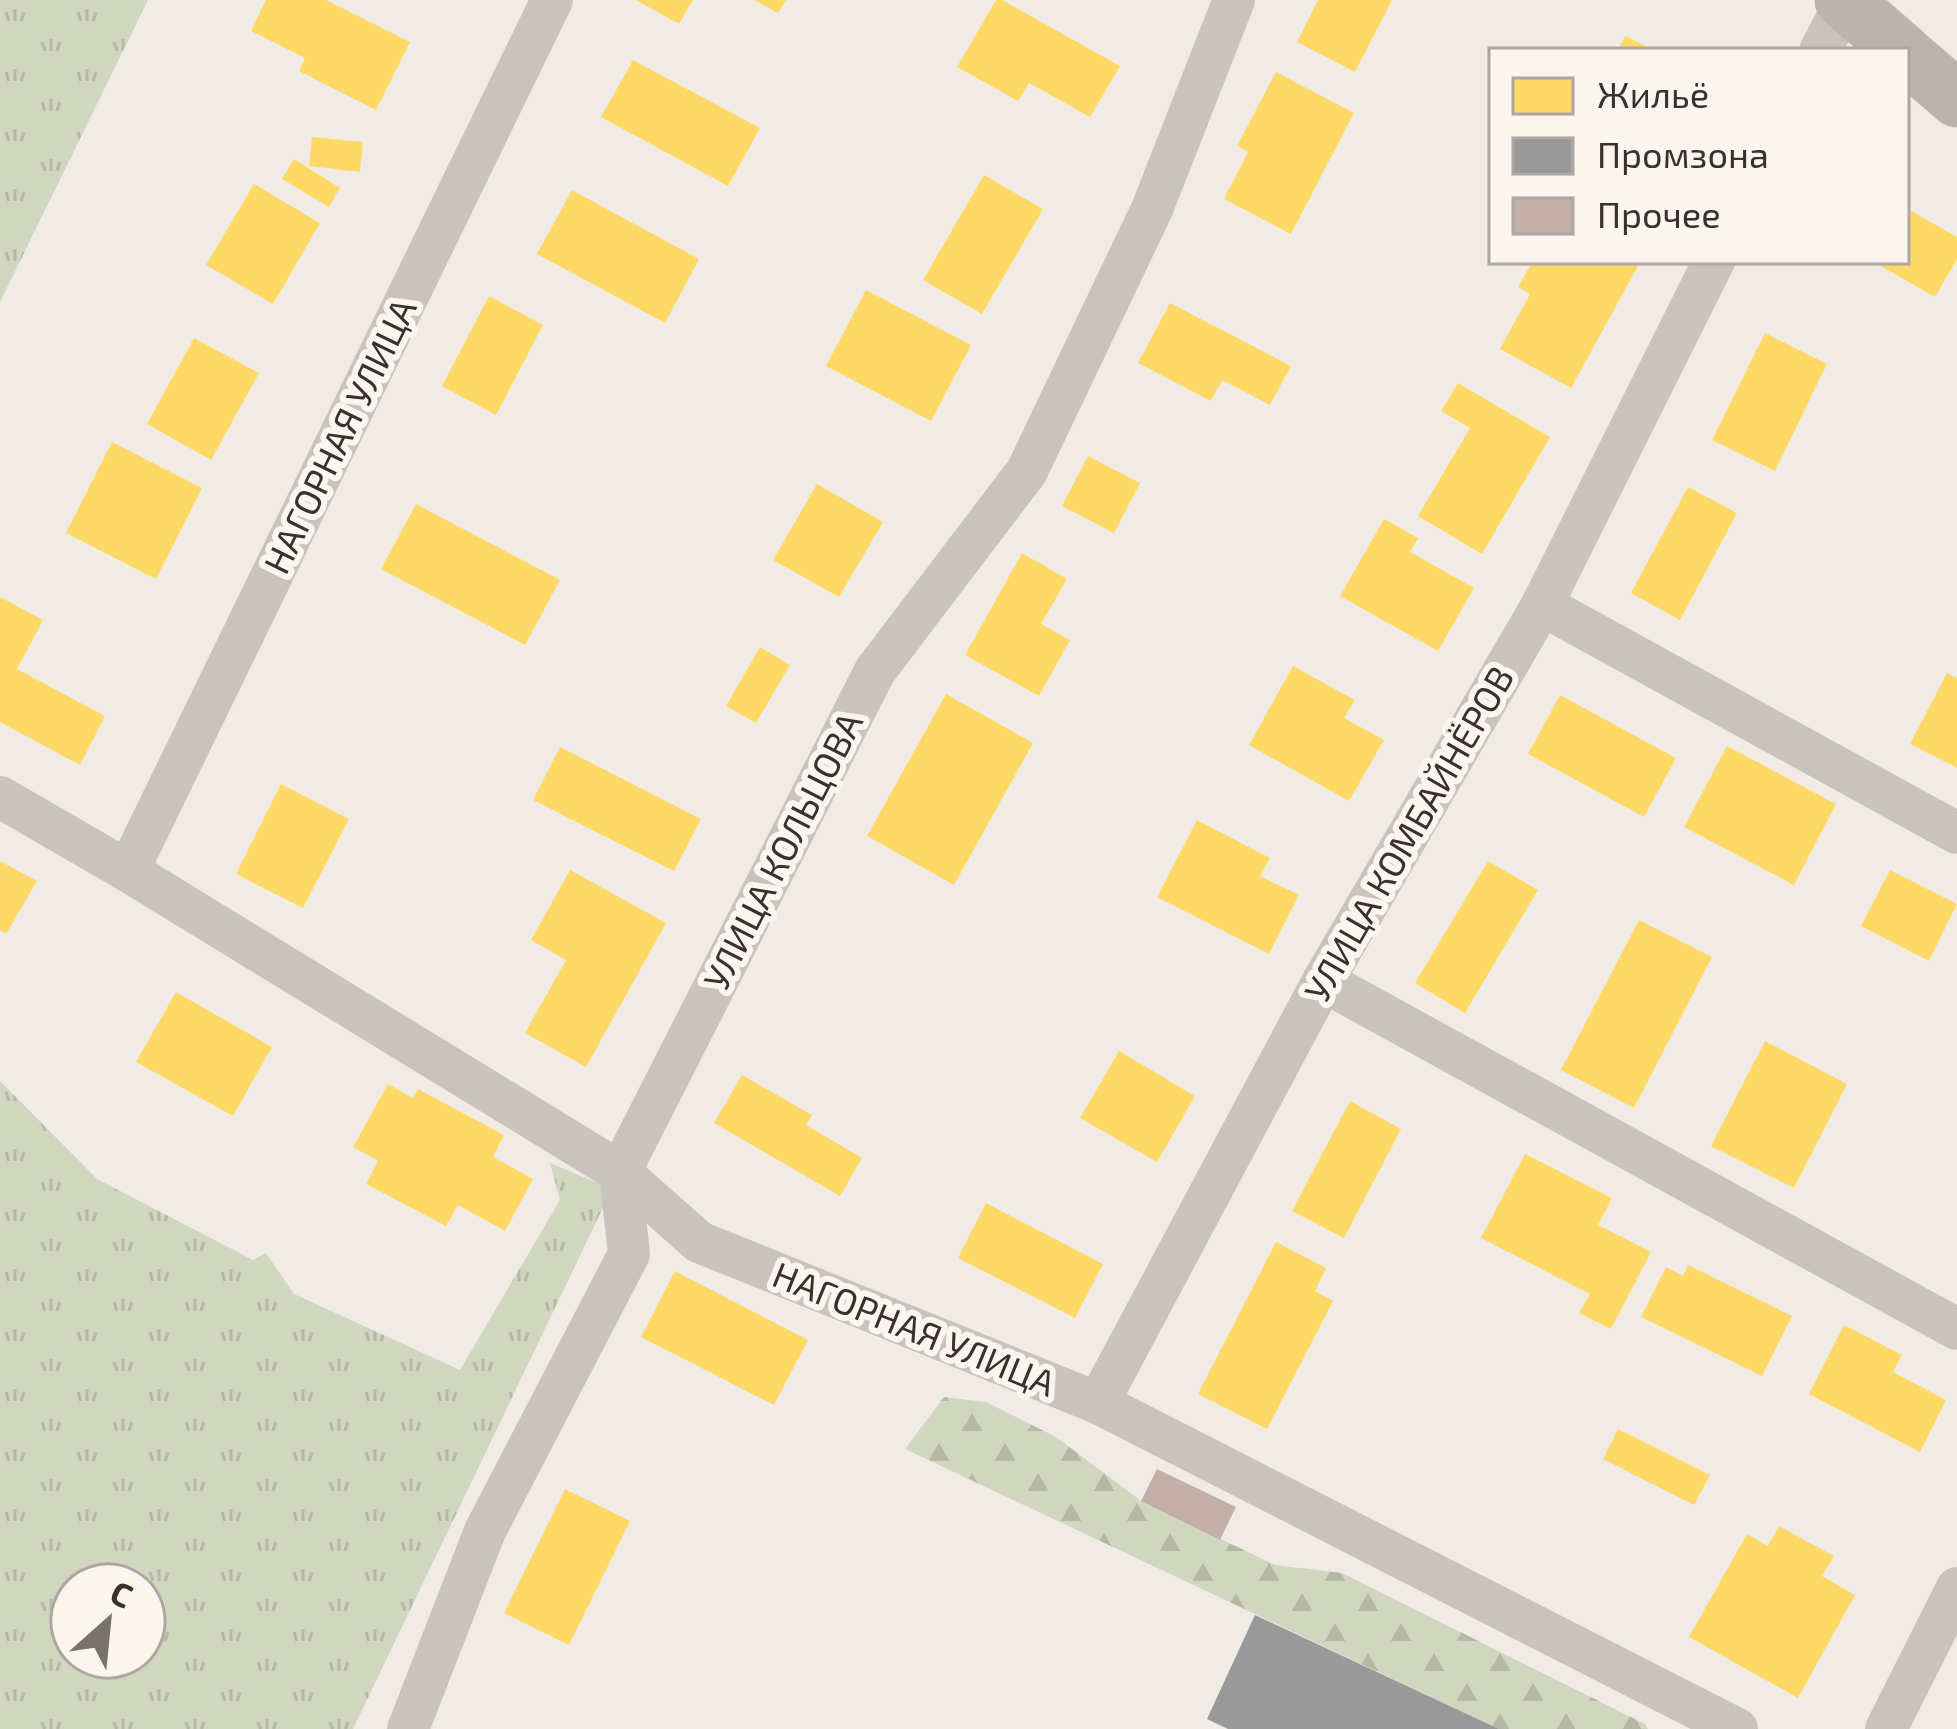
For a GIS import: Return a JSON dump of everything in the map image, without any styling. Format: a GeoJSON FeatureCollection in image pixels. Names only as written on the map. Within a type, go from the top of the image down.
{"type":"FeatureCollection","features":[{"type":"Feature","properties":{"kind":"main road"},"geometry":{"type":"LineString","coordinates":[[1844,1],[1898,48]]}},
{"type":"Feature","properties":{"kind":"main road"},"geometry":{"type":"LineString","coordinates":[[1909,57],[1957,99]]}},
{"type":"Feature","properties":{"kind":"street","name":"НАГОРНАЯ УЛИЦА"},"geometry":{"type":"LineString","coordinates":[[128,871],[552,0]]}},
{"type":"Feature","properties":{"kind":"street","name":"УЛИЦА КОЛЬЦОВА"},"geometry":{"type":"LineString","coordinates":[[620,1172],[874,671],[1027,471],[1152,209],[1234,0]]}},
{"type":"Feature","properties":{"kind":"street"},"geometry":{"type":"LineString","coordinates":[[1821,48],[1844,1]]}},
{"type":"Feature","properties":{"kind":"street","name":"УЛИЦА КОМБАЙНЁРОВ"},"geometry":{"type":"LineString","coordinates":[[1098,1403],[1323,981],[1542,605],[1712,264]]}},
{"type":"Feature","properties":{"kind":"street"},"geometry":{"type":"LineString","coordinates":[[1542,605],[1957,833]]}},
{"type":"Feature","properties":{"kind":"street","name":"НАГОРНАЯ УЛИЦА"},"geometry":{"type":"LineString","coordinates":[[0,797],[620,1172],[699,1242],[1098,1403],[1737,1729]]}},
{"type":"Feature","properties":{"kind":"street"},"geometry":{"type":"LineString","coordinates":[[1323,981],[1957,1329]]}},
{"type":"Feature","properties":{"kind":"street"},"geometry":{"type":"LineString","coordinates":[[408,1729],[485,1532],[629,1254],[620,1172]]}},
{"type":"Feature","properties":{"kind":"street"},"geometry":{"type":"LineString","coordinates":[[1886,1729],[1957,1588]]}},
{"type":"Feature","properties":{"kind":"green space"},"geometry":{"type":"Polygon","coordinates":[[[0,0],[148,0],[0,302],[0,0]]]}},
{"type":"Feature","properties":{"kind":"green space"},"geometry":{"type":"Polygon","coordinates":[[[0,1081],[97,1179],[253,1260],[266,1253],[294,1294],[460,1370],[560,1200],[550,1163],[612,1189],[353,1729],[0,1729],[0,1081]]]}},
{"type":"Feature","properties":{"kind":"green space"},"geometry":{"type":"Polygon","coordinates":[[[944,1397],[986,1402],[1056,1437],[1141,1501],[1275,1565],[1342,1573],[1648,1729],[1499,1729],[905,1449],[944,1397]]]}},
{"type":"Feature","properties":{"kind":"building: Жильё"},"geometry":{"type":"Polygon","coordinates":[[[266,0],[326,0],[410,42],[376,110],[299,71],[305,58],[251,31],[266,0]]]}},
{"type":"Feature","properties":{"kind":"building: Жильё"},"geometry":{"type":"Polygon","coordinates":[[[636,0],[693,0],[679,24],[636,0]]]}},
{"type":"Feature","properties":{"kind":"building: Жильё"},"geometry":{"type":"Polygon","coordinates":[[[754,0],[786,0],[778,13],[754,0]]]}},
{"type":"Feature","properties":{"kind":"building: Жильё"},"geometry":{"type":"Polygon","coordinates":[[[996,0],[1120,66],[1090,117],[1029,83],[1018,101],[957,67],[996,0]]]}},
{"type":"Feature","properties":{"kind":"building: Жильё"},"geometry":{"type":"Polygon","coordinates":[[[1318,0],[1392,0],[1355,72],[1297,42],[1318,0]]]}},
{"type":"Feature","properties":{"kind":"building: Жильё"},"geometry":{"type":"Polygon","coordinates":[[[1625,36],[1650,48],[1619,48],[1625,36]]]}},
{"type":"Feature","properties":{"kind":"building: Жильё"},"geometry":{"type":"Polygon","coordinates":[[[633,60],[760,128],[728,186],[601,117],[633,60]]]}},
{"type":"Feature","properties":{"kind":"building: Жильё"},"geometry":{"type":"Polygon","coordinates":[[[1276,72],[1354,113],[1291,234],[1224,199],[1248,152],[1237,146],[1276,72]]]}},
{"type":"Feature","properties":{"kind":"building: Жильё"},"geometry":{"type":"Polygon","coordinates":[[[312,137],[363,142],[360,172],[309,166],[312,137]]]}},
{"type":"Feature","properties":{"kind":"building: Жильё"},"geometry":{"type":"Polygon","coordinates":[[[294,159],[340,188],[329,207],[282,179],[294,159]]]}},
{"type":"Feature","properties":{"kind":"building: Жильё"},"geometry":{"type":"Polygon","coordinates":[[[984,175],[1043,209],[982,314],[923,280],[984,175]]]}},
{"type":"Feature","properties":{"kind":"building: Жильё"},"geometry":{"type":"Polygon","coordinates":[[[254,184],[320,223],[273,304],[206,265],[254,184]]]}},
{"type":"Feature","properties":{"kind":"building: Жильё"},"geometry":{"type":"Polygon","coordinates":[[[572,190],[699,259],[665,323],[537,254],[572,190]]]}},
{"type":"Feature","properties":{"kind":"building: Жильё"},"geometry":{"type":"Polygon","coordinates":[[[1909,210],[1957,237],[1957,259],[1935,297],[1877,264],[1909,264],[1909,210]]]}},
{"type":"Feature","properties":{"kind":"building: Жильё"},"geometry":{"type":"Polygon","coordinates":[[[1531,264],[1638,266],[1571,388],[1500,349],[1530,294],[1518,287],[1531,264]]]}},
{"type":"Feature","properties":{"kind":"building: Жильё"},"geometry":{"type":"Polygon","coordinates":[[[866,290],[971,345],[931,421],[826,366],[866,290]]]}},
{"type":"Feature","properties":{"kind":"building: Жильё"},"geometry":{"type":"Polygon","coordinates":[[[489,296],[543,325],[496,415],[442,386],[489,296]]]}},
{"type":"Feature","properties":{"kind":"building: Жильё"},"geometry":{"type":"Polygon","coordinates":[[[1170,303],[1291,366],[1270,405],[1222,380],[1211,401],[1138,363],[1170,303]]]}},
{"type":"Feature","properties":{"kind":"building: Жильё"},"geometry":{"type":"Polygon","coordinates":[[[1765,333],[1827,364],[1775,471],[1712,440],[1765,333]]]}},
{"type":"Feature","properties":{"kind":"building: Жильё"},"geometry":{"type":"Polygon","coordinates":[[[194,338],[259,373],[211,460],[147,424],[194,338]]]}},
{"type":"Feature","properties":{"kind":"building: Жильё"},"geometry":{"type":"Polygon","coordinates":[[[1458,383],[1550,437],[1482,554],[1418,516],[1470,428],[1441,411],[1458,383]]]}},
{"type":"Feature","properties":{"kind":"building: Жильё"},"geometry":{"type":"Polygon","coordinates":[[[112,442],[202,488],[156,579],[66,533],[112,442]]]}},
{"type":"Feature","properties":{"kind":"building: Жильё"},"geometry":{"type":"Polygon","coordinates":[[[1088,456],[1140,483],[1114,533],[1062,506],[1088,456]]]}},
{"type":"Feature","properties":{"kind":"building: Жильё"},"geometry":{"type":"Polygon","coordinates":[[[817,484],[883,522],[839,597],[773,560],[817,484]]]}},
{"type":"Feature","properties":{"kind":"building: Жильё"},"geometry":{"type":"Polygon","coordinates":[[[1688,487],[1737,513],[1680,620],[1631,593],[1688,487]]]}},
{"type":"Feature","properties":{"kind":"building: Жильё"},"geometry":{"type":"Polygon","coordinates":[[[416,504],[560,580],[525,645],[381,569],[416,504]]]}},
{"type":"Feature","properties":{"kind":"building: Жильё"},"geometry":{"type":"Polygon","coordinates":[[[1384,519],[1418,538],[1410,552],[1474,588],[1438,651],[1340,596],[1384,519]]]}},
{"type":"Feature","properties":{"kind":"building: Жильё"},"geometry":{"type":"Polygon","coordinates":[[[1022,553],[1067,579],[1041,624],[1070,640],[1039,696],[965,655],[1022,553]]]}},
{"type":"Feature","properties":{"kind":"building: Жильё"},"geometry":{"type":"Polygon","coordinates":[[[0,597],[43,620],[17,669],[105,716],[80,765],[0,722],[0,597]]]}},
{"type":"Feature","properties":{"kind":"building: Жильё"},"geometry":{"type":"Polygon","coordinates":[[[760,647],[790,665],[756,723],[726,706],[760,647]]]}},
{"type":"Feature","properties":{"kind":"building: Жильё"},"geometry":{"type":"Polygon","coordinates":[[[1293,666],[1355,700],[1344,718],[1384,740],[1349,801],[1249,745],[1293,666]]]}},
{"type":"Feature","properties":{"kind":"building: Жильё"},"geometry":{"type":"Polygon","coordinates":[[[1947,673],[1957,678],[1957,768],[1910,744],[1947,673]]]}},
{"type":"Feature","properties":{"kind":"building: Жильё"},"geometry":{"type":"Polygon","coordinates":[[[946,694],[1033,743],[954,885],[867,836],[946,694]]]}},
{"type":"Feature","properties":{"kind":"building: Жильё"},"geometry":{"type":"Polygon","coordinates":[[[1560,695],[1676,758],[1644,817],[1528,754],[1560,695]]]}},
{"type":"Feature","properties":{"kind":"building: Жильё"},"geometry":{"type":"Polygon","coordinates":[[[1727,746],[1836,804],[1794,885],[1684,827],[1727,746]]]}},
{"type":"Feature","properties":{"kind":"building: Жильё"},"geometry":{"type":"Polygon","coordinates":[[[560,747],[701,819],[674,871],[533,800],[560,747]]]}},
{"type":"Feature","properties":{"kind":"building: Жильё"},"geometry":{"type":"Polygon","coordinates":[[[281,784],[349,819],[303,908],[236,874],[281,784]]]}},
{"type":"Feature","properties":{"kind":"building: Жильё"},"geometry":{"type":"Polygon","coordinates":[[[1197,820],[1270,858],[1260,876],[1299,895],[1269,954],[1157,897],[1197,820]]]}},
{"type":"Feature","properties":{"kind":"building: Жильё"},"geometry":{"type":"Polygon","coordinates":[[[0,861],[37,881],[6,934],[0,930],[0,861]]]}},
{"type":"Feature","properties":{"kind":"building: Жильё"},"geometry":{"type":"Polygon","coordinates":[[[1488,861],[1538,890],[1465,1013],[1415,983],[1488,861]]]}},
{"type":"Feature","properties":{"kind":"building: Жильё"},"geometry":{"type":"Polygon","coordinates":[[[570,870],[666,923],[586,1067],[525,1033],[566,960],[531,940],[570,870]]]}},
{"type":"Feature","properties":{"kind":"building: Жильё"},"geometry":{"type":"Polygon","coordinates":[[[1890,870],[1957,904],[1929,961],[1861,926],[1890,870]]]}},
{"type":"Feature","properties":{"kind":"building: Жильё"},"geometry":{"type":"Polygon","coordinates":[[[1639,920],[1712,957],[1634,1108],[1561,1070],[1639,920]]]}},
{"type":"Feature","properties":{"kind":"building: Жильё"},"geometry":{"type":"Polygon","coordinates":[[[176,992],[272,1047],[233,1116],[136,1062],[176,992]]]}},
{"type":"Feature","properties":{"kind":"building: Жильё"},"geometry":{"type":"Polygon","coordinates":[[[1765,1041],[1847,1084],[1794,1188],[1711,1146],[1765,1041]]]}},
{"type":"Feature","properties":{"kind":"building: Жильё"},"geometry":{"type":"Polygon","coordinates":[[[1119,1051],[1195,1096],[1157,1162],[1080,1118],[1119,1051]]]}},
{"type":"Feature","properties":{"kind":"building: Жильё"},"geometry":{"type":"Polygon","coordinates":[[[742,1075],[812,1115],[806,1125],[862,1158],[840,1196],[714,1123],[742,1075]]]}},
{"type":"Feature","properties":{"kind":"building: Жильё"},"geometry":{"type":"Polygon","coordinates":[[[388,1084],[413,1098],[418,1089],[504,1135],[493,1157],[533,1179],[505,1231],[458,1205],[446,1226],[366,1184],[378,1161],[353,1147],[388,1084]]]}},
{"type":"Feature","properties":{"kind":"building: Жильё"},"geometry":{"type":"Polygon","coordinates":[[[1350,1101],[1401,1129],[1344,1238],[1292,1211],[1350,1101]]]}},
{"type":"Feature","properties":{"kind":"building: Жильё"},"geometry":{"type":"Polygon","coordinates":[[[1525,1154],[1612,1198],[1598,1225],[1651,1252],[1611,1329],[1579,1313],[1590,1294],[1481,1238],[1525,1154]]]}},
{"type":"Feature","properties":{"kind":"building: Жильё"},"geometry":{"type":"Polygon","coordinates":[[[986,1203],[1103,1264],[1075,1318],[958,1258],[986,1203]]]}},
{"type":"Feature","properties":{"kind":"building: Жильё"},"geometry":{"type":"Polygon","coordinates":[[[1276,1242],[1326,1268],[1315,1291],[1333,1301],[1267,1429],[1198,1394],[1276,1242]]]}},
{"type":"Feature","properties":{"kind":"building: Жильё"},"geometry":{"type":"Polygon","coordinates":[[[1688,1265],[1792,1316],[1762,1376],[1641,1317],[1666,1267],[1683,1276],[1688,1265]]]}},
{"type":"Feature","properties":{"kind":"building: Жильё"},"geometry":{"type":"Polygon","coordinates":[[[675,1271],[808,1340],[774,1405],[641,1337],[675,1271]]]}},
{"type":"Feature","properties":{"kind":"building: Жильё"},"geometry":{"type":"Polygon","coordinates":[[[1844,1325],[1902,1355],[1893,1372],[1946,1400],[1920,1452],[1809,1394],[1844,1325]]]}},
{"type":"Feature","properties":{"kind":"building: Жильё"},"geometry":{"type":"Polygon","coordinates":[[[1618,1429],[1710,1475],[1694,1505],[1603,1459],[1618,1429]]]}},
{"type":"Feature","properties":{"kind":"building: Жильё"},"geometry":{"type":"Polygon","coordinates":[[[565,1489],[630,1521],[569,1645],[504,1613],[565,1489]]]}},
{"type":"Feature","properties":{"kind":"building: Жильё"},"geometry":{"type":"Polygon","coordinates":[[[1779,1526],[1834,1556],[1822,1576],[1855,1595],[1798,1698],[1689,1637],[1747,1534],[1768,1546],[1779,1526]]]}},
{"type":"Feature","properties":{"kind":"building: Промзона"},"geometry":{"type":"Polygon","coordinates":[[[1255,1615],[1499,1729],[1228,1729],[1207,1719],[1255,1615]]]}},
{"type":"Feature","properties":{"kind":"building: Прочее"},"geometry":{"type":"Polygon","coordinates":[[[1157,1469],[1236,1507],[1220,1540],[1141,1501],[1157,1469]]]}}]}
